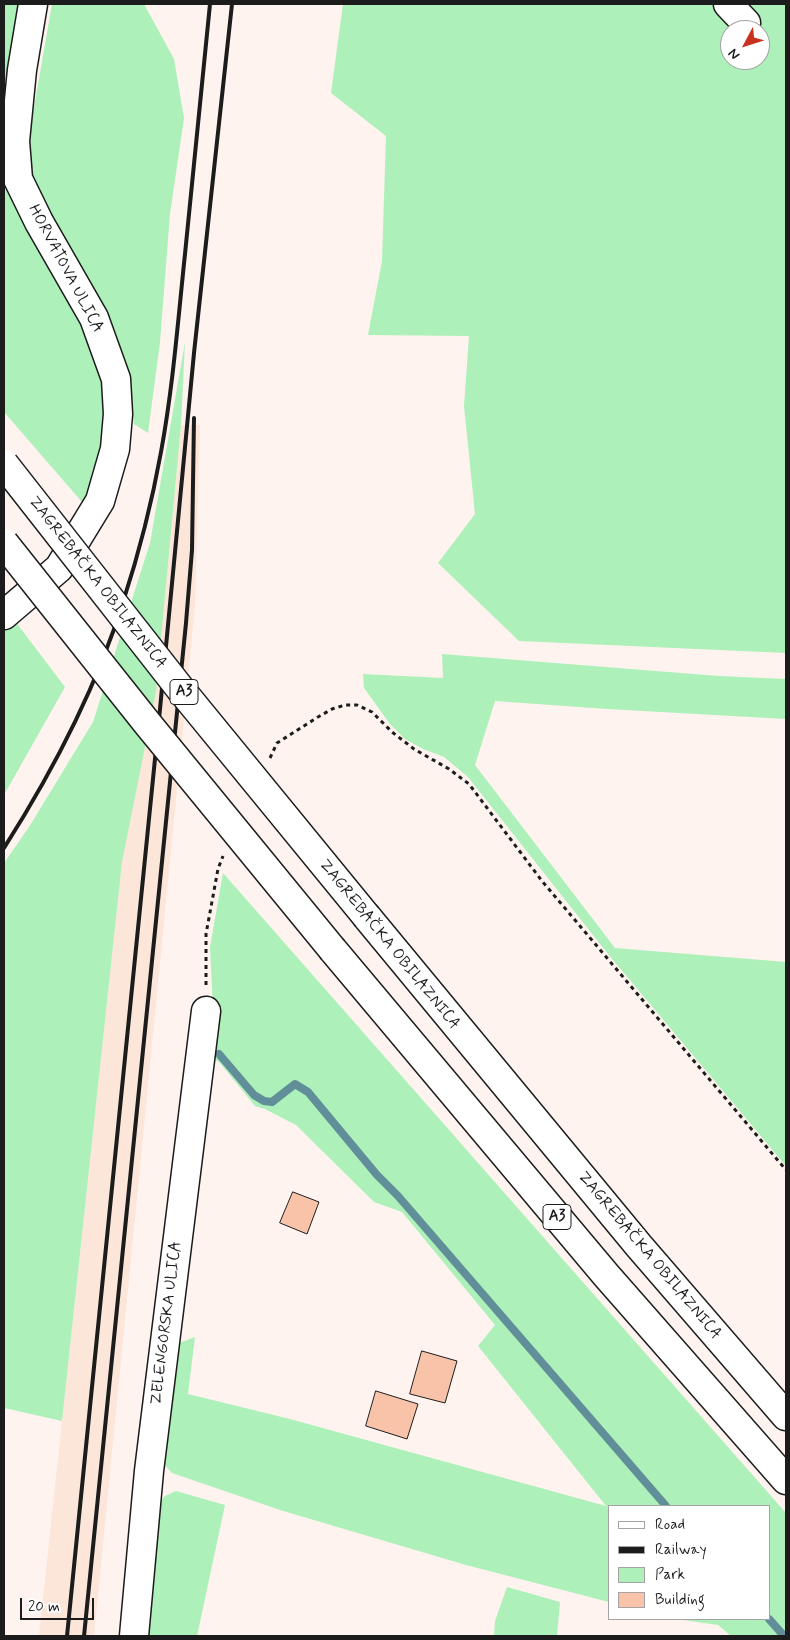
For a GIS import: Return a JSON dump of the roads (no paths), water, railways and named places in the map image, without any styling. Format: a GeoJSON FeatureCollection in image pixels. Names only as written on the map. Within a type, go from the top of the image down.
{"type":"FeatureCollection","features":[{"type":"Feature","properties":{"kind":"main road","name":"HORVATOVA ULICA"},"geometry":{"type":"LineString","coordinates":[[4,615],[59,568],[100,501],[115,449],[118,414],[116,379],[94,318],[39,222],[18,179],[15,141],[22,70],[32,4]]}},
{"type":"Feature","properties":{"kind":"main road","name":"ZAGREBAČKA OBILAZNICA"},"geometry":{"type":"LineString","coordinates":[[4,464],[182,691],[367,917],[639,1246],[786,1416]]}},
{"type":"Feature","properties":{"kind":"main road","name":"A3"},"geometry":{"type":"LineString","coordinates":[[4,543],[147,723],[333,950],[606,1275],[786,1480]]}},
{"type":"Feature","properties":{"kind":"main road","name":"ZELENGORSKA ULICA"},"geometry":{"type":"LineString","coordinates":[[134,1636],[149,1471],[206,1011]]}},
{"type":"Feature","properties":{"kind":"waterway"},"geometry":{"type":"LineString","coordinates":[[219,1054],[254,1095],[264,1101],[272,1102],[295,1084],[308,1092],[377,1175],[398,1196],[665,1505]]}},
{"type":"Feature","properties":{"kind":"waterway"},"geometry":{"type":"LineString","coordinates":[[770,1620],[784,1636]]}},
{"type":"Feature","properties":{"kind":"railway"},"geometry":{"type":"LineString","coordinates":[[4,848],[56,759],[86,698],[112,634],[140,546],[161,452],[172,378],[210,4]]}},
{"type":"Feature","properties":{"kind":"railway"},"geometry":{"type":"LineString","coordinates":[[67,1636],[194,353],[232,4]]}},
{"type":"Feature","properties":{"kind":"railway"},"geometry":{"type":"LineString","coordinates":[[84,1636],[186,623],[192,550],[194,418]]}}]}
